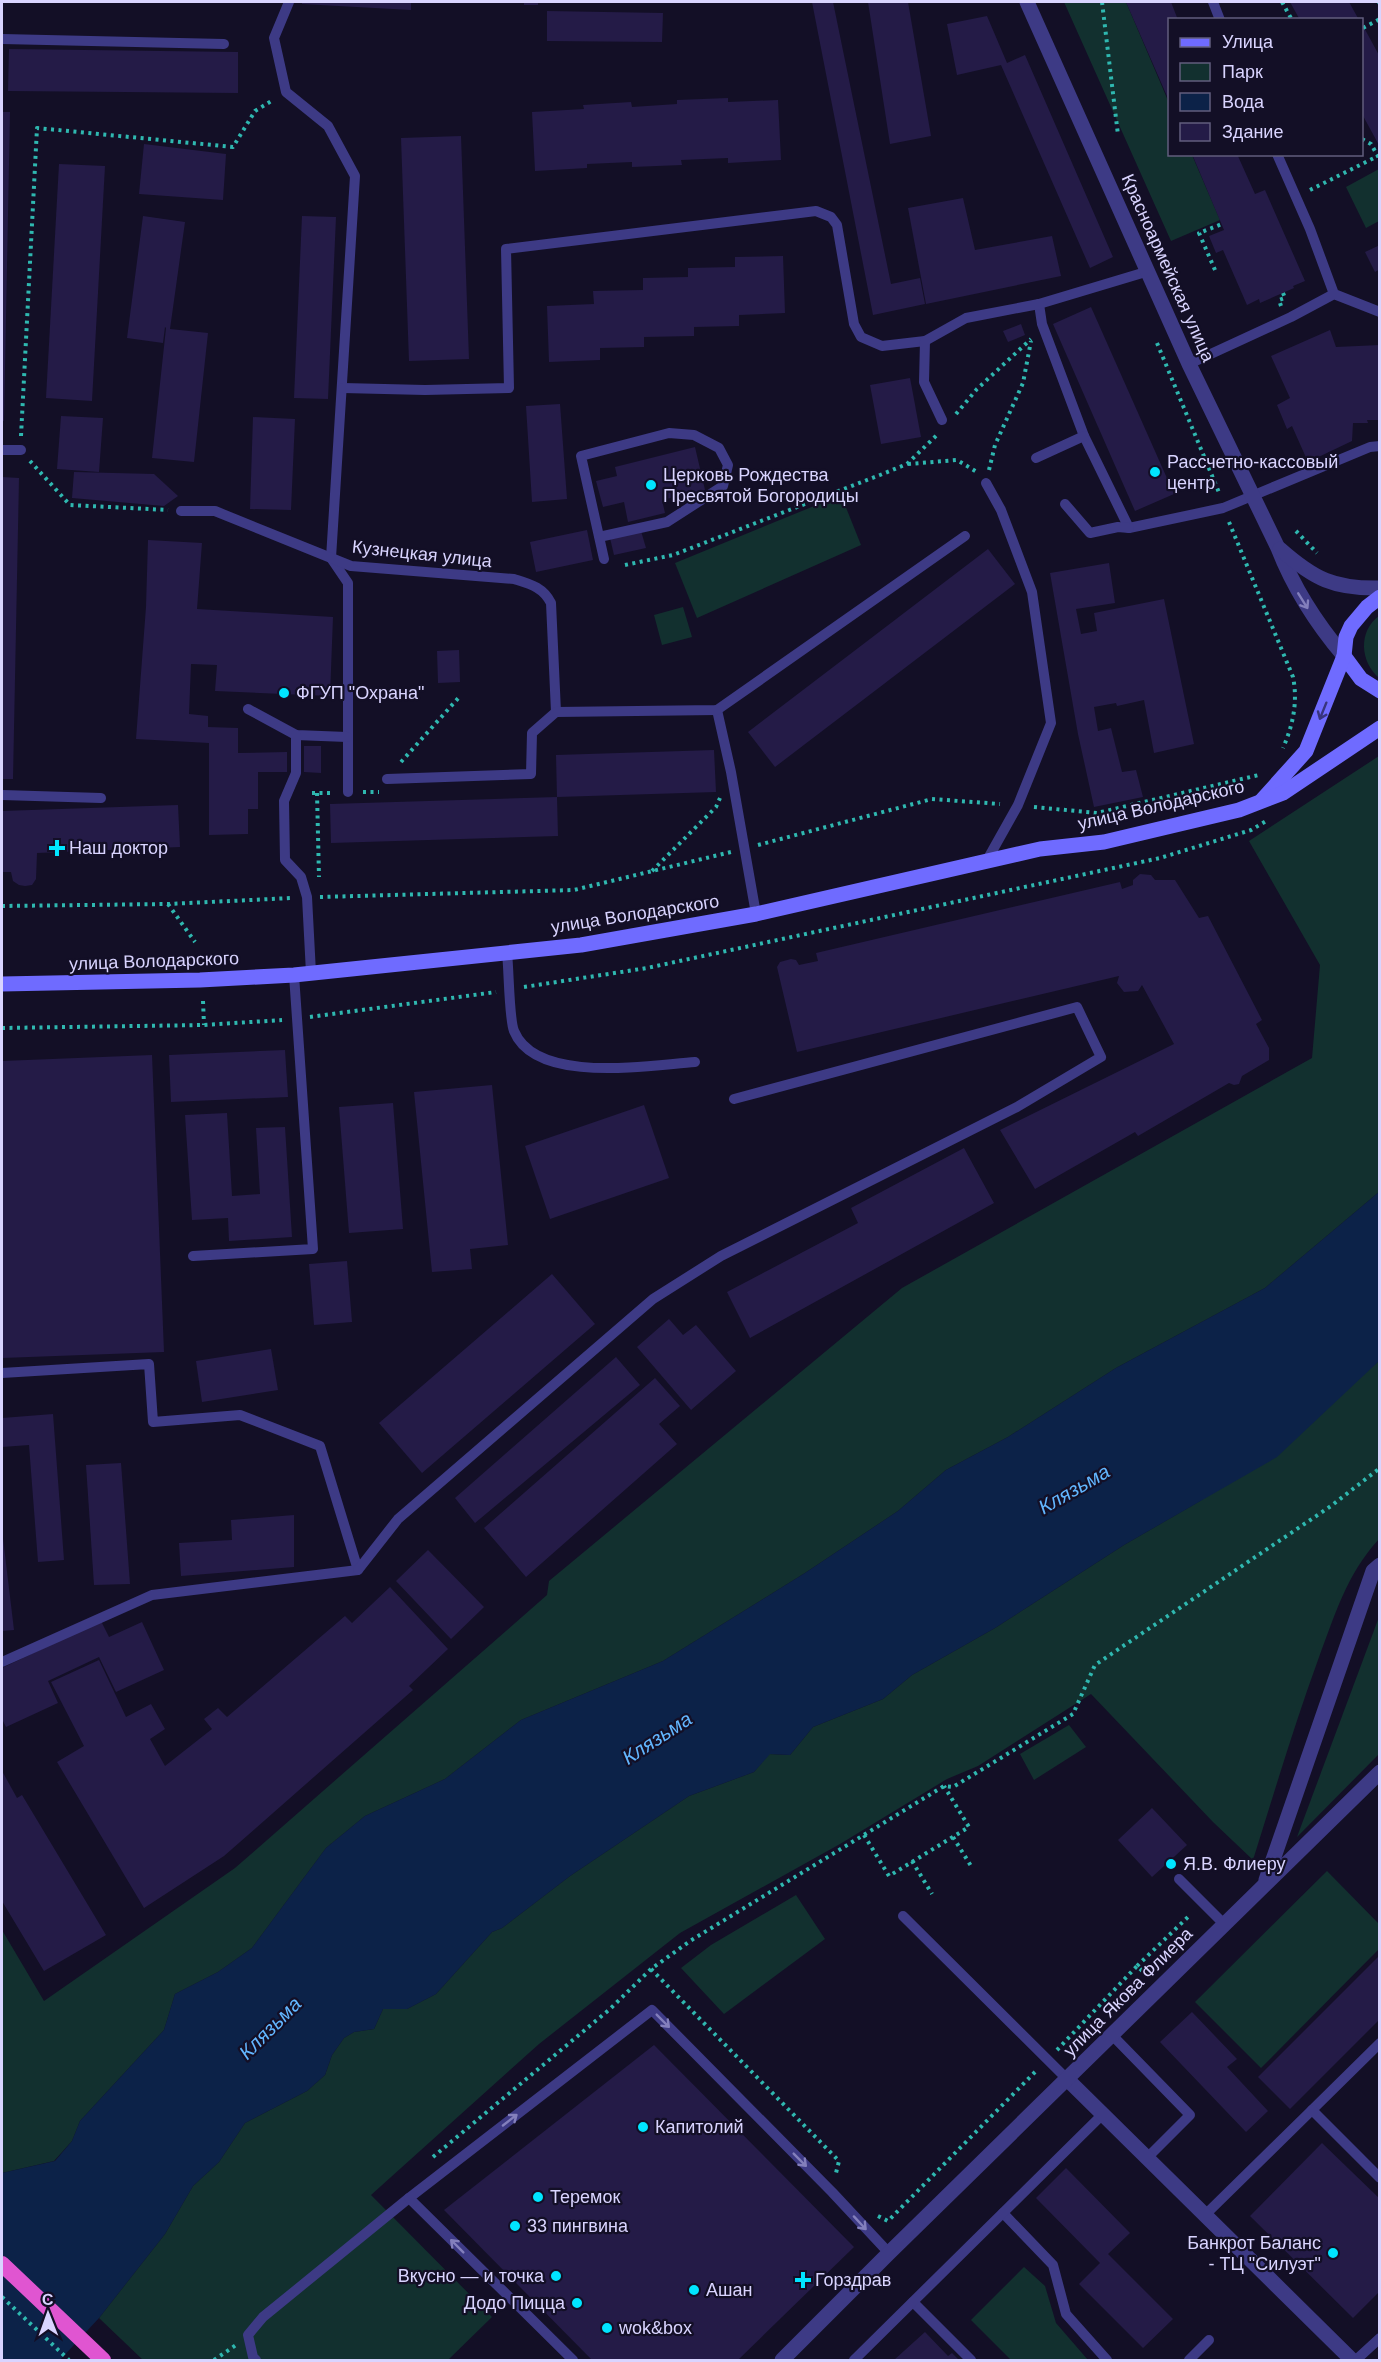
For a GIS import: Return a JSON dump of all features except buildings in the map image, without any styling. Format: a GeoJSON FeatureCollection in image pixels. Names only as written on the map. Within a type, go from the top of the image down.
{"type":"FeatureCollection","features":[{"type":"Feature","properties":{"kind":"highway"},"geometry":{"type":"LineString","coordinates":[[2,2264],[103,2361]]}},
{"type":"Feature","properties":{"kind":"main road"},"geometry":{"type":"LineString","coordinates":[[1262,800],[1306,751],[1344,656],[1346,637],[1351,626],[1367,607],[1380,597]]}},
{"type":"Feature","properties":{"kind":"main road"},"geometry":{"type":"LineString","coordinates":[[1344,656],[1361,679],[1371,688],[1380,691]]}},
{"type":"Feature","properties":{"kind":"main road","name":"улица Володарского"},"geometry":{"type":"LineString","coordinates":[[2,984],[200,980],[294,975],[581,945],[756,914],[1040,849],[1104,842],[1239,810],[1283,793],[1380,728]]}},
{"type":"Feature","properties":{"kind":"street","name":"Красноармейская улица"},"geometry":{"type":"LineString","coordinates":[[1027,2],[1189,364],[1301,598],[1344,656]]}},
{"type":"Feature","properties":{"kind":"street"},"geometry":{"type":"LineString","coordinates":[[1278,548],[1301,567],[1341,587],[1380,588]]}},
{"type":"Feature","properties":{"kind":"street","name":"улица Якова Флиера"},"geometry":{"type":"LineString","coordinates":[[782,2361],[889,2253],[1264,1886],[1378,1571]]}},
{"type":"Feature","properties":{"kind":"street"},"geometry":{"type":"LineString","coordinates":[[1264,1886],[1380,1772]]}},
{"type":"Feature","properties":{"kind":"street"},"geometry":{"type":"LineString","coordinates":[[1068,2080],[1354,2361]]}},
{"type":"Feature","properties":{"kind":"lane"},"geometry":{"type":"LineString","coordinates":[[289,2],[274,38],[286,92],[328,126],[355,176],[343,388],[330,558],[348,583],[348,792]]}},
{"type":"Feature","properties":{"kind":"lane"},"geometry":{"type":"LineString","coordinates":[[1213,2],[1219,18]]}},
{"type":"Feature","properties":{"kind":"lane"},"geometry":{"type":"LineString","coordinates":[[2,39],[224,44]]}},
{"type":"Feature","properties":{"kind":"lane"},"geometry":{"type":"LineString","coordinates":[[1278,156],[1334,294],[1380,312]]}},
{"type":"Feature","properties":{"kind":"lane"},"geometry":{"type":"LineString","coordinates":[[343,388],[425,390],[508,388],[506,249],[816,211],[831,217],[837,225],[854,324],[861,337],[882,346],[925,341],[966,318],[1039,304],[1149,271]]}},
{"type":"Feature","properties":{"kind":"lane"},"geometry":{"type":"LineString","coordinates":[[1189,364],[1291,317],[1334,294]]}},
{"type":"Feature","properties":{"kind":"lane"},"geometry":{"type":"LineString","coordinates":[[1039,304],[1042,324],[1084,436],[1129,528]]}},
{"type":"Feature","properties":{"kind":"lane"},"geometry":{"type":"LineString","coordinates":[[925,341],[924,382],[945,423]]}},
{"type":"Feature","properties":{"kind":"lane"},"geometry":{"type":"LineString","coordinates":[[599,537],[667,522],[723,486],[728,465],[719,448],[694,435],[669,434],[581,456],[599,537],[604,559]]}},
{"type":"Feature","properties":{"kind":"lane"},"geometry":{"type":"LineString","coordinates":[[1036,459],[1084,436]]}},
{"type":"Feature","properties":{"kind":"lane"},"geometry":{"type":"LineString","coordinates":[[1065,504],[1090,533],[1118,527],[1129,528],[1223,508],[1370,447],[1380,446]]}},
{"type":"Feature","properties":{"kind":"lane"},"geometry":{"type":"LineString","coordinates":[[2,450],[21,450]]}},
{"type":"Feature","properties":{"kind":"lane"},"geometry":{"type":"LineString","coordinates":[[986,483],[1001,510],[1032,592],[1051,723],[1018,806],[986,862]]}},
{"type":"Feature","properties":{"kind":"lane","name":"Кузнецкая улица"},"geometry":{"type":"LineString","coordinates":[[181,511],[215,512],[351,566],[514,579],[546,592],[551,603],[556,712]]}},
{"type":"Feature","properties":{"kind":"lane"},"geometry":{"type":"LineString","coordinates":[[387,778],[531,774],[532,733],[556,712],[717,710],[965,536]]}},
{"type":"Feature","properties":{"kind":"lane"},"geometry":{"type":"LineString","coordinates":[[248,710],[296,735],[347,737]]}},
{"type":"Feature","properties":{"kind":"lane"},"geometry":{"type":"LineString","coordinates":[[717,710],[731,772],[756,914]]}},
{"type":"Feature","properties":{"kind":"lane"},"geometry":{"type":"LineString","coordinates":[[296,735],[296,772],[284,801],[285,860],[301,877],[307,897],[311,973]]}},
{"type":"Feature","properties":{"kind":"lane"},"geometry":{"type":"LineString","coordinates":[[2,795],[101,798]]}},
{"type":"Feature","properties":{"kind":"lane"},"geometry":{"type":"LineString","coordinates":[[507,953],[513,1030],[532,1052],[546,1060],[563,1065],[658,1065],[695,1062]]}},
{"type":"Feature","properties":{"kind":"lane"},"geometry":{"type":"LineString","coordinates":[[193,1256],[313,1249],[294,975]]}},
{"type":"Feature","properties":{"kind":"lane"},"geometry":{"type":"LineString","coordinates":[[2,1662],[152,1595],[358,1570],[398,1519],[652,1299],[720,1256],[1017,1107],[1101,1057],[1077,1007],[734,1099]]}},
{"type":"Feature","properties":{"kind":"lane"},"geometry":{"type":"LineString","coordinates":[[2,1373],[148,1364],[153,1422],[240,1415],[320,1446],[358,1570]]}},
{"type":"Feature","properties":{"kind":"lane"},"geometry":{"type":"LineString","coordinates":[[1179,1879],[1224,1925]]}},
{"type":"Feature","properties":{"kind":"lane"},"geometry":{"type":"LineString","coordinates":[[903,1916],[1068,2080]]}},
{"type":"Feature","properties":{"kind":"lane"},"geometry":{"type":"LineString","coordinates":[[256,2361],[248,2336],[263,2317],[409,2198],[652,2010],[889,2253]]}},
{"type":"Feature","properties":{"kind":"lane"},"geometry":{"type":"LineString","coordinates":[[1112,2035],[1190,2115],[1147,2158]]}},
{"type":"Feature","properties":{"kind":"lane"},"geometry":{"type":"LineString","coordinates":[[1205,2215],[1380,2043]]}},
{"type":"Feature","properties":{"kind":"lane"},"geometry":{"type":"LineString","coordinates":[[1312,2110],[1380,2178]]}},
{"type":"Feature","properties":{"kind":"lane"},"geometry":{"type":"LineString","coordinates":[[854,2361],[1102,2114]]}},
{"type":"Feature","properties":{"kind":"lane"},"geometry":{"type":"LineString","coordinates":[[409,2198],[573,2361]]}},
{"type":"Feature","properties":{"kind":"lane"},"geometry":{"type":"LineString","coordinates":[[1003,2212],[1053,2265],[1066,2314],[1107,2361]]}},
{"type":"Feature","properties":{"kind":"lane"},"geometry":{"type":"LineString","coordinates":[[913,2302],[971,2361]]}},
{"type":"Feature","properties":{"kind":"lane"},"geometry":{"type":"LineString","coordinates":[[1354,2361],[1380,2338]]}},
{"type":"Feature","properties":{"kind":"lane"},"geometry":{"type":"LineString","coordinates":[[1189,2361],[1209,2340]]}},
{"type":"Feature","properties":{"kind":"path"},"geometry":{"type":"LineString","coordinates":[[1102,2],[1118,135]]}},
{"type":"Feature","properties":{"kind":"path"},"geometry":{"type":"LineString","coordinates":[[1282,2],[1291,18]]}},
{"type":"Feature","properties":{"kind":"path"},"geometry":{"type":"LineString","coordinates":[[1364,28],[1380,19]]}},
{"type":"Feature","properties":{"kind":"path"},"geometry":{"type":"LineString","coordinates":[[181,511],[70,505],[21,450],[37,128],[233,147],[255,111],[286,92]]}},
{"type":"Feature","properties":{"kind":"path"},"geometry":{"type":"LineString","coordinates":[[1296,197],[1379,157],[1371,144],[1363,140]]}},
{"type":"Feature","properties":{"kind":"path"},"geometry":{"type":"LineString","coordinates":[[1215,270],[1199,233],[1222,224]]}},
{"type":"Feature","properties":{"kind":"path"},"geometry":{"type":"LineString","coordinates":[[1279,300],[1285,298],[1283,293]]}},
{"type":"Feature","properties":{"kind":"path"},"geometry":{"type":"LineString","coordinates":[[955,416],[977,389],[1031,340],[1042,324]]}},
{"type":"Feature","properties":{"kind":"path"},"geometry":{"type":"LineString","coordinates":[[986,483],[995,446],[1023,383],[1031,340]]}},
{"type":"Feature","properties":{"kind":"path"},"geometry":{"type":"LineString","coordinates":[[907,464],[945,423]]}},
{"type":"Feature","properties":{"kind":"path"},"geometry":{"type":"LineString","coordinates":[[625,565],[673,555],[907,464],[957,459],[975,469],[986,483]]}},
{"type":"Feature","properties":{"kind":"path"},"geometry":{"type":"LineString","coordinates":[[1296,531],[1313,549]]}},
{"type":"Feature","properties":{"kind":"path"},"geometry":{"type":"LineString","coordinates":[[1242,555],[1293,677],[1296,693],[1295,712],[1282,750]]}},
{"type":"Feature","properties":{"kind":"path"},"geometry":{"type":"LineString","coordinates":[[366,792],[387,778],[461,695]]}},
{"type":"Feature","properties":{"kind":"path"},"geometry":{"type":"LineString","coordinates":[[651,872],[716,807],[731,772]]}},
{"type":"Feature","properties":{"kind":"path"},"geometry":{"type":"LineString","coordinates":[[2,906],[168,904],[307,897],[574,890],[932,799],[1097,813],[1252,778],[1261,774]]}},
{"type":"Feature","properties":{"kind":"path"},"geometry":{"type":"LineString","coordinates":[[317,794],[319,897]]}},
{"type":"Feature","properties":{"kind":"path"},"geometry":{"type":"LineString","coordinates":[[168,904],[195,942]]}},
{"type":"Feature","properties":{"kind":"path"},"geometry":{"type":"LineString","coordinates":[[203,1001],[204,1025]]}},
{"type":"Feature","properties":{"kind":"path"},"geometry":{"type":"LineString","coordinates":[[610,2009],[651,1969],[690,1941],[944,1786],[954,1786],[1073,1714],[1095,1665],[1331,1506],[1380,1468]]}},
{"type":"Feature","properties":{"kind":"path"},"geometry":{"type":"LineString","coordinates":[[864,1835],[889,1876],[953,1837],[969,1827],[944,1786]]}},
{"type":"Feature","properties":{"kind":"path"},"geometry":{"type":"LineString","coordinates":[[953,1837],[970,1866]]}},
{"type":"Feature","properties":{"kind":"path"},"geometry":{"type":"LineString","coordinates":[[912,1861],[932,1894]]}},
{"type":"Feature","properties":{"kind":"path"},"geometry":{"type":"LineString","coordinates":[[869,2211],[888,2221],[1137,1966],[1190,1915]]}},
{"type":"Feature","properties":{"kind":"path"},"geometry":{"type":"LineString","coordinates":[[1137,1966],[1160,1987]]}},
{"type":"Feature","properties":{"kind":"path"},"geometry":{"type":"LineString","coordinates":[[651,1969],[839,2161],[832,2192]]}},
{"type":"Feature","properties":{"kind":"path"},"geometry":{"type":"LineString","coordinates":[[2,2297],[69,2361]]}},
{"type":"Feature","properties":{"kind":"path"},"geometry":{"type":"LineString","coordinates":[[214,2361],[226,2353]]}},
{"type":"Feature","properties":{"kind":"green space"},"geometry":{"type":"Polygon","coordinates":[[[1064,2],[1126,2],[1168,101],[1168,156],[1192,156],[1220,220],[1171,241],[1064,2]]]}},
{"type":"Feature","properties":{"kind":"green space"},"geometry":{"type":"Polygon","coordinates":[[[1379,169],[1379,221],[1366,228],[1346,187],[1379,169]]]}},
{"type":"Feature","properties":{"kind":"green space"},"geometry":{"type":"Polygon","coordinates":[[[841,495],[861,545],[697,618],[675,563],[841,495]]]}},
{"type":"Feature","properties":{"kind":"green space"},"geometry":{"type":"Polygon","coordinates":[[[683,607],[692,637],[662,645],[654,615],[683,607]]]}},
{"type":"Feature","properties":{"kind":"green space"},"geometry":{"type":"Polygon","coordinates":[[[1379,616],[1379,678],[1368,664],[1364,647],[1367,630],[1379,616]]]}},
{"type":"Feature","properties":{"kind":"green space"},"geometry":{"type":"Polygon","coordinates":[[[1379,756],[1379,1192],[1265,1288],[1116,1368],[1008,1437],[946,1470],[898,1511],[805,1573],[663,1661],[521,1720],[445,1779],[365,1816],[326,1848],[252,1948],[218,1972],[175,1994],[164,2030],[80,2121],[72,2141],[54,2161],[2,2173],[2,1930],[44,2001],[235,1868],[547,1595],[549,1581],[902,1288],[1312,1058],[1320,965],[1249,841],[1379,756]]]}},
{"type":"Feature","properties":{"kind":"green space"},"geometry":{"type":"Polygon","coordinates":[[[1379,1361],[1379,1539],[1358,1567],[1336,1611],[1301,1710],[1253,1860],[1213,1822],[1091,1694],[978,1766],[947,1779],[840,1844],[680,1933],[539,2044],[371,2195],[492,2317],[448,2360],[143,2360],[99,2318],[165,2234],[193,2186],[219,2162],[245,2123],[307,2091],[325,2075],[332,2055],[344,2038],[354,2032],[374,2029],[383,2009],[407,2009],[436,1994],[492,1932],[502,1928],[570,1876],[689,1796],[754,1772],[769,1754],[790,1755],[813,1727],[883,1699],[912,1675],[995,1628],[1124,1545],[1200,1501],[1379,1361]]]}},
{"type":"Feature","properties":{"kind":"green space"},"geometry":{"type":"Polygon","coordinates":[[[1379,1617],[1379,1754],[1297,1837],[1379,1617]]]}},
{"type":"Feature","properties":{"kind":"green space"},"geometry":{"type":"Polygon","coordinates":[[[1069,1725],[1086,1747],[1034,1780],[1020,1754],[1069,1725]]]}},
{"type":"Feature","properties":{"kind":"green space"},"geometry":{"type":"Polygon","coordinates":[[[1327,1871],[1379,1924],[1379,1949],[1261,2068],[1195,2002],[1327,1871]]]}},
{"type":"Feature","properties":{"kind":"green space"},"geometry":{"type":"Polygon","coordinates":[[[796,1895],[825,1939],[724,2014],[681,1968],[711,1945],[796,1895]]]}},
{"type":"Feature","properties":{"kind":"green space"},"geometry":{"type":"Polygon","coordinates":[[[1024,2267],[1045,2286],[1056,2323],[1088,2360],[1011,2360],[971,2320],[1024,2267]]]}},
{"type":"Feature","properties":{"kind":"water","name":"Клязьма"},"geometry":{"type":"Polygon","coordinates":[[[1379,1192],[1379,1361],[1277,1457],[1124,1545],[995,1628],[912,1675],[883,1699],[813,1727],[790,1755],[770,1754],[754,1772],[689,1796],[570,1876],[502,1928],[492,1932],[436,1994],[407,2009],[383,2009],[374,2029],[354,2032],[344,2038],[332,2055],[325,2075],[307,2091],[245,2123],[219,2162],[193,2186],[165,2234],[99,2318],[60,2360],[2,2360],[2,2173],[55,2161],[72,2141],[80,2121],[164,2030],[175,1994],[218,1972],[252,1948],[326,1848],[365,1816],[445,1779],[521,1720],[663,1661],[805,1573],[898,1511],[946,1470],[1008,1437],[1116,1368],[1265,1288],[1379,1192]]]}},
{"type":"Feature","properties":{"kind":"place","name":"Рассчетно-кассовый центр"},"geometry":{"type":"Point","coordinates":[1155,472]}},
{"type":"Feature","properties":{"kind":"place","name":"Церковь Рождества Пресвятой Богородицы"},"geometry":{"type":"Point","coordinates":[651,485]}},
{"type":"Feature","properties":{"kind":"place","name":"ФГУП \"Охрана\""},"geometry":{"type":"Point","coordinates":[284,693]}},
{"type":"Feature","properties":{"kind":"place","name":"Наш доктор"},"geometry":{"type":"Point","coordinates":[57,848]}},
{"type":"Feature","properties":{"kind":"place","name":"Я.В. Флиеру"},"geometry":{"type":"Point","coordinates":[1171,1864]}},
{"type":"Feature","properties":{"kind":"place","name":"Капитолий"},"geometry":{"type":"Point","coordinates":[643,2127]}},
{"type":"Feature","properties":{"kind":"place","name":"Теремок"},"geometry":{"type":"Point","coordinates":[538,2197]}},
{"type":"Feature","properties":{"kind":"place","name":"33 пингвина"},"geometry":{"type":"Point","coordinates":[515,2226]}},
{"type":"Feature","properties":{"kind":"place","name":"Банкрот Баланс - ТЦ \"Силуэт\""},"geometry":{"type":"Point","coordinates":[1333,2253]}},
{"type":"Feature","properties":{"kind":"place","name":"Вкусно — и точка"},"geometry":{"type":"Point","coordinates":[556,2276]}},
{"type":"Feature","properties":{"kind":"place","name":"Горздрав"},"geometry":{"type":"Point","coordinates":[803,2280]}},
{"type":"Feature","properties":{"kind":"place","name":"Ашан"},"geometry":{"type":"Point","coordinates":[694,2290]}},
{"type":"Feature","properties":{"kind":"place","name":"Додо Пицца"},"geometry":{"type":"Point","coordinates":[577,2303]}},
{"type":"Feature","properties":{"kind":"place","name":"wok&box"},"geometry":{"type":"Point","coordinates":[607,2328]}}]}
